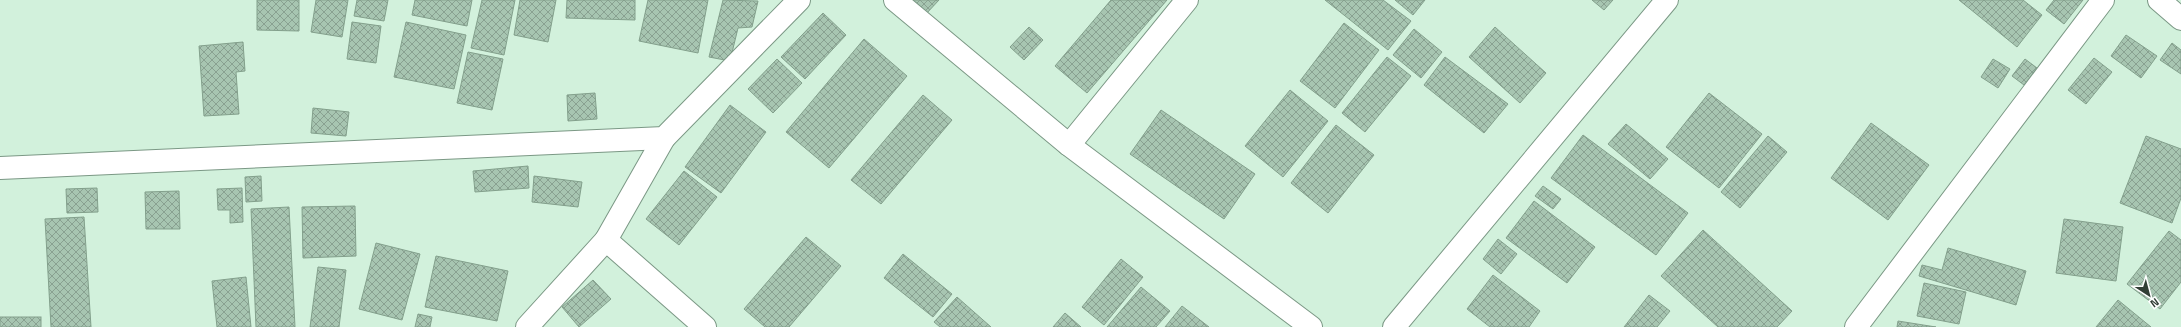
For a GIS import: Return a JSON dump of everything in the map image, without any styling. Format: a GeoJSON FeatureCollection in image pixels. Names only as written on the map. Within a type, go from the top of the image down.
{"type":"FeatureCollection","features":[{"type":"Feature","properties":{"kind":"street"},"geometry":{"type":"LineString","coordinates":[[527,327],[606,240],[664,138],[799,0]]}},
{"type":"Feature","properties":{"kind":"street"},"geometry":{"type":"LineString","coordinates":[[895,0],[1069,145],[1311,327]]}},
{"type":"Feature","properties":{"kind":"street"},"geometry":{"type":"LineString","coordinates":[[1069,145],[1187,0]]}},
{"type":"Feature","properties":{"kind":"street"},"geometry":{"type":"LineString","coordinates":[[1404,323],[1667,0]]}},
{"type":"Feature","properties":{"kind":"street"},"geometry":{"type":"LineString","coordinates":[[1856,327],[2103,0]]}},
{"type":"Feature","properties":{"kind":"street"},"geometry":{"type":"LineString","coordinates":[[2158,0],[2181,19]]}},
{"type":"Feature","properties":{"kind":"street"},"geometry":{"type":"LineString","coordinates":[[0,168],[664,138]]}},
{"type":"Feature","properties":{"kind":"street"},"geometry":{"type":"LineString","coordinates":[[606,240],[705,327]]}},
{"type":"Feature","properties":{"kind":"building"},"geometry":{"type":"Polygon","coordinates":[[[257,0],[299,0],[299,31],[257,30],[257,0]]]}},
{"type":"Feature","properties":{"kind":"building"},"geometry":{"type":"Polygon","coordinates":[[[316,0],[348,0],[342,37],[311,32],[316,0]]]}},
{"type":"Feature","properties":{"kind":"building"},"geometry":{"type":"Polygon","coordinates":[[[357,0],[388,0],[384,21],[354,16],[357,0]]]}},
{"type":"Feature","properties":{"kind":"building"},"geometry":{"type":"Polygon","coordinates":[[[415,0],[472,0],[467,26],[412,15],[415,0]]]}},
{"type":"Feature","properties":{"kind":"building"},"geometry":{"type":"Polygon","coordinates":[[[482,0],[515,0],[504,55],[471,48],[482,0]]]}},
{"type":"Feature","properties":{"kind":"building"},"geometry":{"type":"Polygon","coordinates":[[[520,0],[556,0],[548,42],[514,35],[520,0]]]}},
{"type":"Feature","properties":{"kind":"building"},"geometry":{"type":"Polygon","coordinates":[[[567,0],[635,0],[635,20],[566,18],[567,0]]]}},
{"type":"Feature","properties":{"kind":"building"},"geometry":{"type":"Polygon","coordinates":[[[648,0],[708,0],[698,53],[639,41],[648,0]]]}},
{"type":"Feature","properties":{"kind":"building"},"geometry":{"type":"Polygon","coordinates":[[[723,0],[758,1],[752,27],[738,28],[730,61],[709,57],[723,0]]]}},
{"type":"Feature","properties":{"kind":"building"},"geometry":{"type":"Polygon","coordinates":[[[911,0],[939,0],[926,14],[911,0]]]}},
{"type":"Feature","properties":{"kind":"building"},"geometry":{"type":"Polygon","coordinates":[[[1111,0],[1167,0],[1087,93],[1055,66],[1111,0]]]}},
{"type":"Feature","properties":{"kind":"building"},"geometry":{"type":"Polygon","coordinates":[[[1325,0],[1383,0],[1411,21],[1388,50],[1325,0]]]}},
{"type":"Feature","properties":{"kind":"building"},"geometry":{"type":"Polygon","coordinates":[[[1395,0],[1425,0],[1413,15],[1395,0]]]}},
{"type":"Feature","properties":{"kind":"building"},"geometry":{"type":"Polygon","coordinates":[[[1592,0],[1613,0],[1604,10],[1592,0]]]}},
{"type":"Feature","properties":{"kind":"building"},"geometry":{"type":"Polygon","coordinates":[[[1959,0],[2023,0],[2042,15],[2017,47],[1959,0]]]}},
{"type":"Feature","properties":{"kind":"building"},"geometry":{"type":"Polygon","coordinates":[[[2054,0],[2083,0],[2064,24],[2046,10],[2054,0]]]}},
{"type":"Feature","properties":{"kind":"building"},"geometry":{"type":"Polygon","coordinates":[[[823,13],[846,35],[805,79],[781,57],[823,13]]]}},
{"type":"Feature","properties":{"kind":"building"},"geometry":{"type":"Polygon","coordinates":[[[352,22],[381,26],[376,63],[347,59],[352,22]]]}},
{"type":"Feature","properties":{"kind":"building"},"geometry":{"type":"Polygon","coordinates":[[[406,22],[466,35],[454,89],[394,77],[406,22]]]}},
{"type":"Feature","properties":{"kind":"building"},"geometry":{"type":"Polygon","coordinates":[[[1344,23],[1379,50],[1335,108],[1300,81],[1344,23]]]}},
{"type":"Feature","properties":{"kind":"building"},"geometry":{"type":"Polygon","coordinates":[[[1029,27],[1043,40],[1024,60],[1010,47],[1029,27]]]}},
{"type":"Feature","properties":{"kind":"building"},"geometry":{"type":"Polygon","coordinates":[[[1495,27],[1546,73],[1520,103],[1469,57],[1495,27]]]}},
{"type":"Feature","properties":{"kind":"building"},"geometry":{"type":"Polygon","coordinates":[[[1414,29],[1442,52],[1421,78],[1393,55],[1414,29]]]}},
{"type":"Feature","properties":{"kind":"building"},"geometry":{"type":"Polygon","coordinates":[[[2126,35],[2157,56],[2141,78],[2111,56],[2126,35]]]}},
{"type":"Feature","properties":{"kind":"building"},"geometry":{"type":"Polygon","coordinates":[[[864,39],[907,76],[829,168],[786,132],[864,39]]]}},
{"type":"Feature","properties":{"kind":"building"},"geometry":{"type":"Polygon","coordinates":[[[243,42],[245,71],[236,72],[239,114],[204,116],[199,46],[243,42]]]}},
{"type":"Feature","properties":{"kind":"building"},"geometry":{"type":"Polygon","coordinates":[[[2172,43],[2181,50],[2181,74],[2160,60],[2172,43]]]}},
{"type":"Feature","properties":{"kind":"building"},"geometry":{"type":"Polygon","coordinates":[[[468,52],[503,59],[492,110],[457,103],[468,52]]]}},
{"type":"Feature","properties":{"kind":"building"},"geometry":{"type":"Polygon","coordinates":[[[1387,57],[1411,76],[1365,132],[1342,113],[1387,57]]]}},
{"type":"Feature","properties":{"kind":"building"},"geometry":{"type":"Polygon","coordinates":[[[1445,57],[1508,104],[1484,133],[1424,85],[1445,57]]]}},
{"type":"Feature","properties":{"kind":"building"},"geometry":{"type":"Polygon","coordinates":[[[2094,58],[2112,72],[2086,104],[2068,90],[2094,58]]]}},
{"type":"Feature","properties":{"kind":"building"},"geometry":{"type":"Polygon","coordinates":[[[777,59],[802,83],[773,113],[748,89],[777,59]]]}},
{"type":"Feature","properties":{"kind":"building"},"geometry":{"type":"Polygon","coordinates":[[[1993,59],[2010,69],[1998,88],[1981,77],[1993,59]]]}},
{"type":"Feature","properties":{"kind":"building"},"geometry":{"type":"Polygon","coordinates":[[[2025,59],[2037,68],[2024,85],[2012,76],[2025,59]]]}},
{"type":"Feature","properties":{"kind":"building"},"geometry":{"type":"Polygon","coordinates":[[[1290,90],[1328,121],[1283,177],[1245,146],[1290,90]]]}},
{"type":"Feature","properties":{"kind":"building"},"geometry":{"type":"Polygon","coordinates":[[[595,93],[597,119],[568,121],[567,95],[595,93]]]}},
{"type":"Feature","properties":{"kind":"building"},"geometry":{"type":"Polygon","coordinates":[[[1709,93],[1762,134],[1719,188],[1666,147],[1709,93]]]}},
{"type":"Feature","properties":{"kind":"building"},"geometry":{"type":"Polygon","coordinates":[[[923,95],[952,120],[881,204],[851,180],[923,95]]]}},
{"type":"Feature","properties":{"kind":"building"},"geometry":{"type":"Polygon","coordinates":[[[730,105],[766,132],[721,193],[685,167],[730,105]]]}},
{"type":"Feature","properties":{"kind":"building"},"geometry":{"type":"Polygon","coordinates":[[[313,108],[349,112],[346,136],[311,133],[313,108]]]}},
{"type":"Feature","properties":{"kind":"building"},"geometry":{"type":"Polygon","coordinates":[[[1161,110],[1255,174],[1224,219],[1130,154],[1161,110]]]}},
{"type":"Feature","properties":{"kind":"building"},"geometry":{"type":"Polygon","coordinates":[[[1871,123],[1929,165],[1888,220],[1831,178],[1871,123]]]}},
{"type":"Feature","properties":{"kind":"building"},"geometry":{"type":"Polygon","coordinates":[[[1626,124],[1668,159],[1650,179],[1608,144],[1626,124]]]}},
{"type":"Feature","properties":{"kind":"building"},"geometry":{"type":"Polygon","coordinates":[[[1336,125],[1374,155],[1328,213],[1291,183],[1336,125]]]}},
{"type":"Feature","properties":{"kind":"building"},"geometry":{"type":"Polygon","coordinates":[[[1583,135],[1688,213],[1656,255],[1551,178],[1583,135]]]}},
{"type":"Feature","properties":{"kind":"building"},"geometry":{"type":"Polygon","coordinates":[[[1768,136],[1787,152],[1740,208],[1721,192],[1768,136]]]}},
{"type":"Feature","properties":{"kind":"building"},"geometry":{"type":"Polygon","coordinates":[[[2146,136],[2181,149],[2181,198],[2172,223],[2120,203],[2146,136]]]}},
{"type":"Feature","properties":{"kind":"building"},"geometry":{"type":"Polygon","coordinates":[[[528,166],[529,188],[475,192],[473,171],[528,166]]]}},
{"type":"Feature","properties":{"kind":"building"},"geometry":{"type":"Polygon","coordinates":[[[684,171],[717,197],[679,245],[646,219],[684,171]]]}},
{"type":"Feature","properties":{"kind":"building"},"geometry":{"type":"Polygon","coordinates":[[[261,176],[262,201],[246,202],[245,177],[261,176]]]}},
{"type":"Feature","properties":{"kind":"building"},"geometry":{"type":"Polygon","coordinates":[[[534,176],[582,182],[578,207],[532,202],[534,176]]]}},
{"type":"Feature","properties":{"kind":"building"},"geometry":{"type":"Polygon","coordinates":[[[1543,186],[1561,199],[1553,209],[1535,196],[1543,186]]]}},
{"type":"Feature","properties":{"kind":"building"},"geometry":{"type":"Polygon","coordinates":[[[97,188],[98,212],[67,213],[66,189],[97,188]]]}},
{"type":"Feature","properties":{"kind":"building"},"geometry":{"type":"Polygon","coordinates":[[[242,188],[243,222],[230,223],[230,210],[218,210],[217,189],[242,188]]]}},
{"type":"Feature","properties":{"kind":"building"},"geometry":{"type":"Polygon","coordinates":[[[179,191],[180,229],[146,229],[145,192],[179,191]]]}},
{"type":"Feature","properties":{"kind":"building"},"geometry":{"type":"Polygon","coordinates":[[[1534,201],[1595,247],[1567,283],[1506,238],[1534,201]]]}},
{"type":"Feature","properties":{"kind":"building"},"geometry":{"type":"Polygon","coordinates":[[[355,206],[356,256],[303,258],[302,207],[355,206]]]}},
{"type":"Feature","properties":{"kind":"building"},"geometry":{"type":"Polygon","coordinates":[[[289,207],[295,327],[256,327],[251,209],[289,207]]]}},
{"type":"Feature","properties":{"kind":"building"},"geometry":{"type":"Polygon","coordinates":[[[84,217],[91,327],[51,327],[45,219],[84,217]]]}},
{"type":"Feature","properties":{"kind":"building"},"geometry":{"type":"Polygon","coordinates":[[[2064,219],[2123,227],[2116,281],[2056,273],[2064,219]]]}},
{"type":"Feature","properties":{"kind":"building"},"geometry":{"type":"Polygon","coordinates":[[[1703,230],[1792,311],[1777,327],[1718,327],[1661,276],[1703,230]]]}},
{"type":"Feature","properties":{"kind":"building"},"geometry":{"type":"Polygon","coordinates":[[[2169,231],[2181,240],[2181,282],[2160,309],[2127,284],[2169,231]]]}},
{"type":"Feature","properties":{"kind":"building"},"geometry":{"type":"Polygon","coordinates":[[[806,237],[841,266],[789,327],[765,327],[744,309],[806,237]]]}},
{"type":"Feature","properties":{"kind":"building"},"geometry":{"type":"Polygon","coordinates":[[[1498,239],[1517,254],[1501,274],[1483,259],[1498,239]]]}},
{"type":"Feature","properties":{"kind":"building"},"geometry":{"type":"Polygon","coordinates":[[[376,243],[420,254],[402,320],[359,309],[376,243]]]}},
{"type":"Feature","properties":{"kind":"building"},"geometry":{"type":"Polygon","coordinates":[[[1948,248],[2026,271],[2016,305],[1919,276],[1922,265],[1942,270],[1948,248]]]}},
{"type":"Feature","properties":{"kind":"building"},"geometry":{"type":"Polygon","coordinates":[[[903,254],[952,294],[933,317],[884,278],[903,254]]]}},
{"type":"Feature","properties":{"kind":"building"},"geometry":{"type":"Polygon","coordinates":[[[436,256],[508,271],[497,321],[425,307],[436,256]]]}},
{"type":"Feature","properties":{"kind":"building"},"geometry":{"type":"Polygon","coordinates":[[[1121,259],[1143,277],[1104,325],[1082,307],[1121,259]]]}},
{"type":"Feature","properties":{"kind":"building"},"geometry":{"type":"Polygon","coordinates":[[[318,267],[346,270],[339,327],[310,327],[318,267]]]}},
{"type":"Feature","properties":{"kind":"building"},"geometry":{"type":"Polygon","coordinates":[[[1493,275],[1540,311],[1529,327],[1490,327],[1467,309],[1493,275]]]}},
{"type":"Feature","properties":{"kind":"building"},"geometry":{"type":"Polygon","coordinates":[[[246,277],[251,327],[217,327],[212,281],[246,277]]]}},
{"type":"Feature","properties":{"kind":"building"},"geometry":{"type":"Polygon","coordinates":[[[593,280],[611,299],[579,327],[562,307],[593,280]]]}},
{"type":"Feature","properties":{"kind":"building"},"geometry":{"type":"Polygon","coordinates":[[[1924,283],[1966,292],[1959,324],[1917,316],[1924,283]]]}},
{"type":"Feature","properties":{"kind":"building"},"geometry":{"type":"Polygon","coordinates":[[[1141,287],[1170,311],[1156,327],[1107,327],[1141,287]]]}},
{"type":"Feature","properties":{"kind":"building"},"geometry":{"type":"Polygon","coordinates":[[[1649,295],[1670,311],[1657,327],[1624,327],[1649,295]]]}},
{"type":"Feature","properties":{"kind":"building"},"geometry":{"type":"Polygon","coordinates":[[[957,297],[991,327],[940,327],[934,322],[957,297]]]}},
{"type":"Feature","properties":{"kind":"building"},"geometry":{"type":"Polygon","coordinates":[[[2118,300],[2151,327],[2096,327],[2118,300]]]}},
{"type":"Feature","properties":{"kind":"building"},"geometry":{"type":"Polygon","coordinates":[[[1182,306],[1209,327],[1165,327],[1182,306]]]}},
{"type":"Feature","properties":{"kind":"building"},"geometry":{"type":"Polygon","coordinates":[[[1065,313],[1081,327],[1053,327],[1065,313]]]}},
{"type":"Feature","properties":{"kind":"building"},"geometry":{"type":"Polygon","coordinates":[[[418,314],[432,317],[430,327],[415,327],[418,314]]]}},
{"type":"Feature","properties":{"kind":"building"},"geometry":{"type":"Polygon","coordinates":[[[0,317],[41,317],[41,327],[0,327],[0,317]]]}},
{"type":"Feature","properties":{"kind":"building"},"geometry":{"type":"Polygon","coordinates":[[[1898,321],[1936,327],[1897,327],[1898,321]]]}}]}
